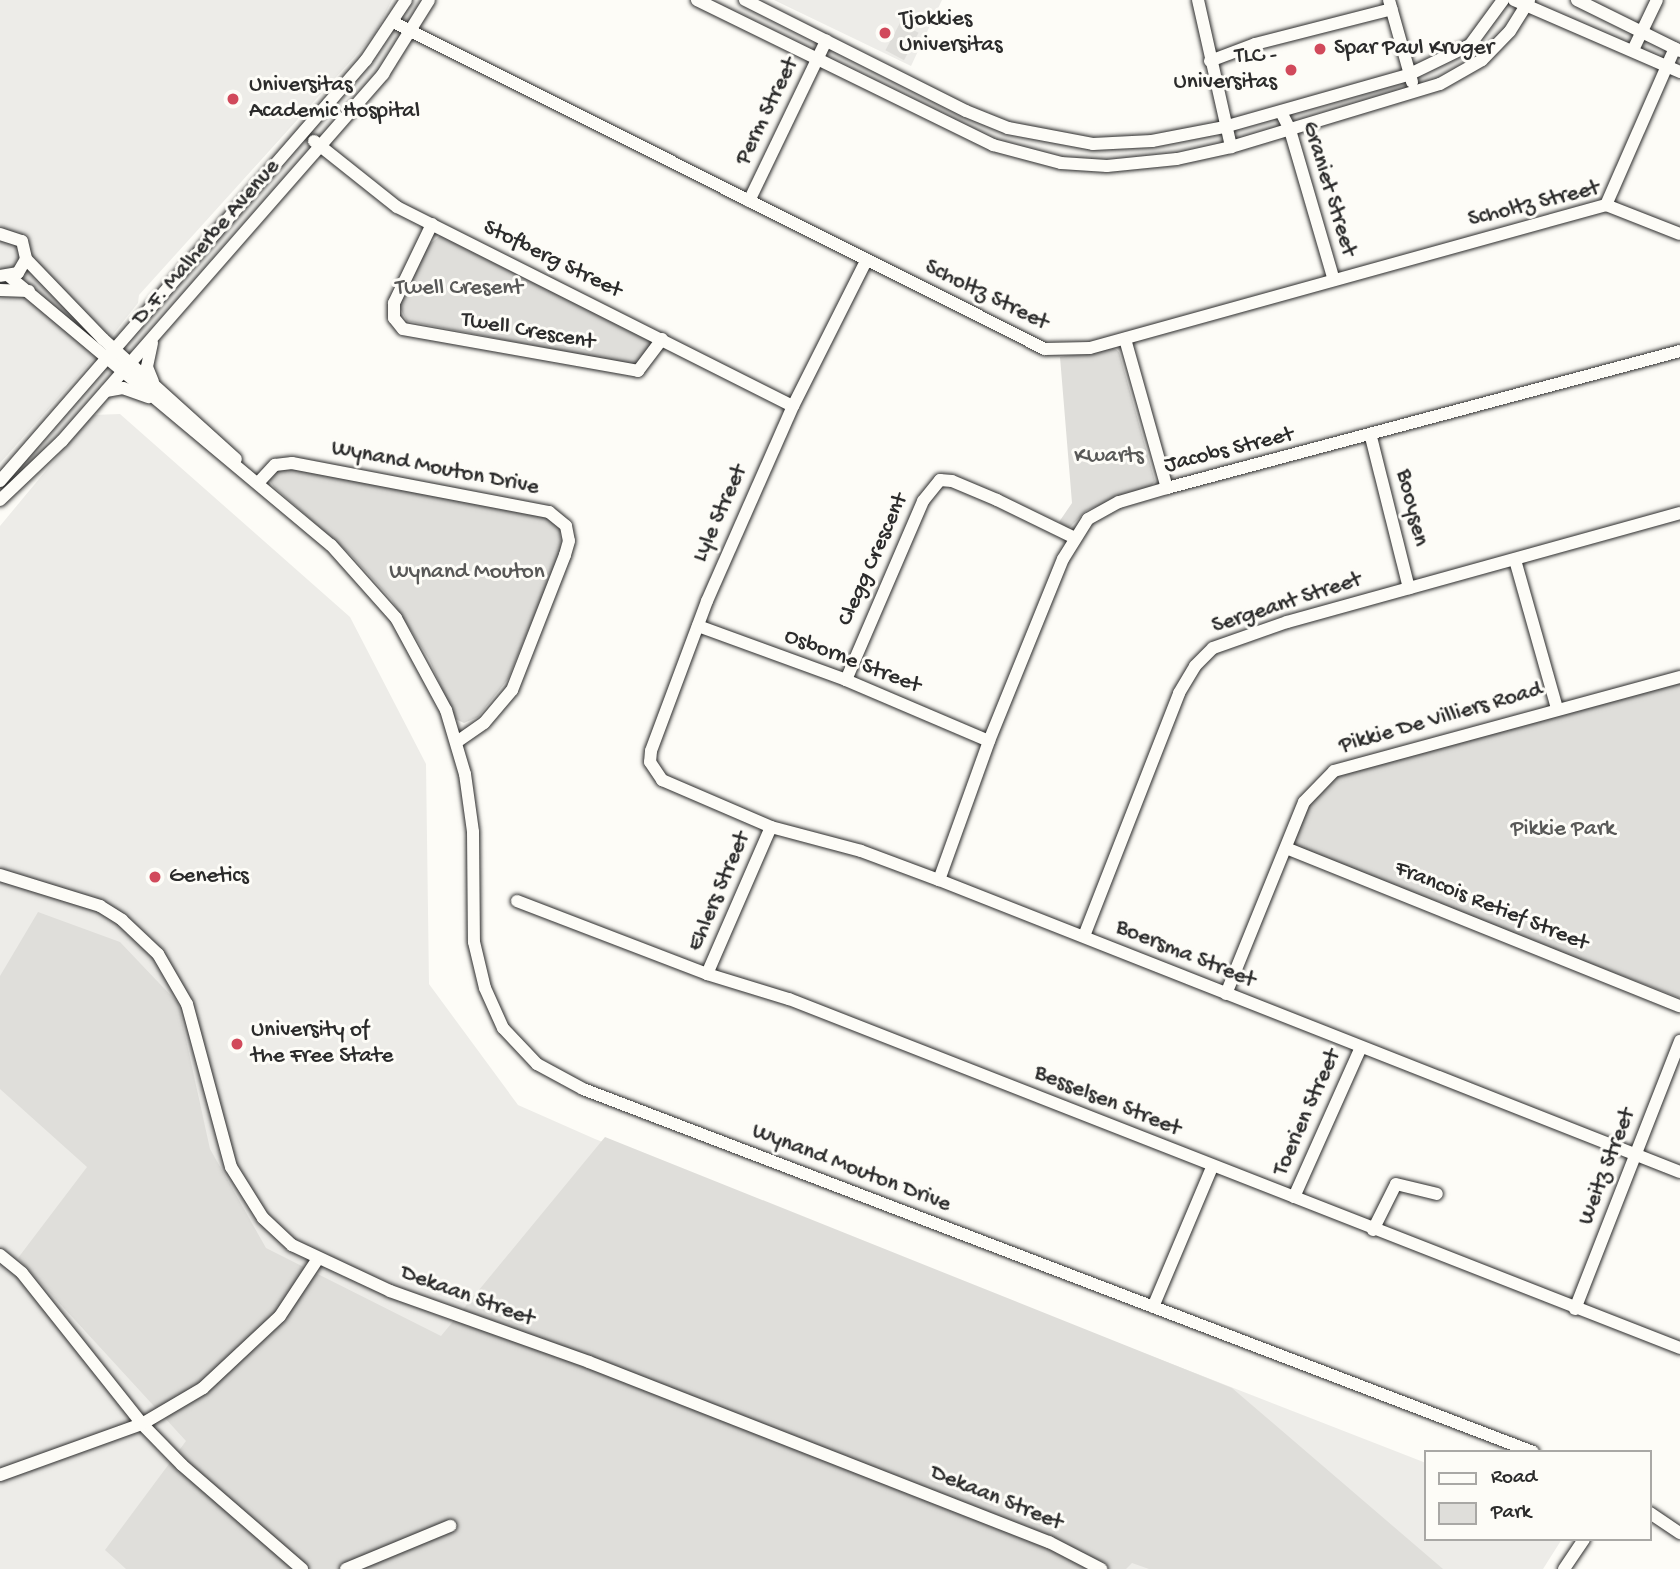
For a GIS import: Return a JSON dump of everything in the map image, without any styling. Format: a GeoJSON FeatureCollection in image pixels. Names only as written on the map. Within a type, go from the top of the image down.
{"type":"FeatureCollection","features":[{"type":"Feature","properties":{"kind":"street","name":"D.F. Malherbe Avenue"},"geometry":{"type":"LineString","coordinates":[[0,481],[113,355],[304,133],[393,22],[406,0]]}},
{"type":"Feature","properties":{"kind":"street","name":"D.F. Malherbe Avenue"},"geometry":{"type":"LineString","coordinates":[[0,500],[106,391],[383,74],[429,0]]}},
{"type":"Feature","properties":{"kind":"street"},"geometry":{"type":"LineString","coordinates":[[697,0],[714,4],[816,60],[956,129],[1043,158],[1107,166],[1177,159],[1231,147],[1417,92],[1482,60],[1510,31],[1523,2],[1680,72]]}},
{"type":"Feature","properties":{"kind":"street"},"geometry":{"type":"LineString","coordinates":[[745,0],[966,111],[1047,137],[1124,144],[1224,127],[1408,75],[1470,45],[1503,0]]}},
{"type":"Feature","properties":{"kind":"street"},"geometry":{"type":"LineString","coordinates":[[1198,0],[1224,127],[1231,147]]}},
{"type":"Feature","properties":{"kind":"street"},"geometry":{"type":"LineString","coordinates":[[1577,0],[1678,50],[1668,66],[1606,205]]}},
{"type":"Feature","properties":{"kind":"street"},"geometry":{"type":"LineString","coordinates":[[1633,50],[1657,0]]}},
{"type":"Feature","properties":{"kind":"street"},"geometry":{"type":"LineString","coordinates":[[1210,61],[1255,44],[1391,4],[1408,75],[1417,92]]}},
{"type":"Feature","properties":{"kind":"street","name":"Scholtz Street"},"geometry":{"type":"LineString","coordinates":[[393,22],[1045,349],[1070,351],[1125,339],[1606,205],[1680,234]]}},
{"type":"Feature","properties":{"kind":"street","name":"Perm Street"},"geometry":{"type":"LineString","coordinates":[[749,201],[826,41]]}},
{"type":"Feature","properties":{"kind":"street","name":"Graniet Street"},"geometry":{"type":"LineString","coordinates":[[1281,112],[1290,130],[1334,279]]}},
{"type":"Feature","properties":{"kind":"street","name":"Stofberg Street"},"geometry":{"type":"LineString","coordinates":[[304,133],[377,195],[793,406]]}},
{"type":"Feature","properties":{"kind":"street"},"geometry":{"type":"LineString","coordinates":[[1043,158],[1047,137]]}},
{"type":"Feature","properties":{"kind":"street","name":"Twell Crescent"},"geometry":{"type":"LineString","coordinates":[[432,225],[394,303],[394,318],[403,329],[638,371],[662,339]]}},
{"type":"Feature","properties":{"kind":"street","name":"Wynand Mouton Drive"},"geometry":{"type":"LineString","coordinates":[[0,234],[22,242],[26,259],[113,355]]}},
{"type":"Feature","properties":{"kind":"street"},"geometry":{"type":"LineString","coordinates":[[3,280],[26,259]]}},
{"type":"Feature","properties":{"kind":"street","name":"Lyle Street"},"geometry":{"type":"LineString","coordinates":[[673,785],[655,772],[651,751],[698,626],[793,406],[866,261]]}},
{"type":"Feature","properties":{"kind":"street","name":"Wynand Mouton Drive"},"geometry":{"type":"LineString","coordinates":[[3,280],[29,291],[156,388],[257,482]]}},
{"type":"Feature","properties":{"kind":"street"},"geometry":{"type":"LineString","coordinates":[[156,388],[147,359],[159,330]]}},
{"type":"Feature","properties":{"kind":"street"},"geometry":{"type":"LineString","coordinates":[[1125,339],[1167,488]]}},
{"type":"Feature","properties":{"kind":"street","name":"Jacobs Street"},"geometry":{"type":"LineString","coordinates":[[939,880],[989,741],[1073,537],[1087,519],[1103,510],[1167,488],[1371,437],[1680,351]]}},
{"type":"Feature","properties":{"kind":"street","name":"Wynand Mouton Drive"},"geometry":{"type":"LineString","coordinates":[[127,367],[160,404],[331,545],[379,594],[433,681],[457,742],[473,832],[479,968],[503,1028],[537,1064],[583,1089],[1472,1432],[1527,1450]]}},
{"type":"Feature","properties":{"kind":"street"},"geometry":{"type":"LineString","coordinates":[[106,391],[132,390],[160,404]]}},
{"type":"Feature","properties":{"kind":"street","name":"Booysen"},"geometry":{"type":"LineString","coordinates":[[1371,437],[1409,588]]}},
{"type":"Feature","properties":{"kind":"street","name":"Wynand Mouton Drive"},"geometry":{"type":"LineString","coordinates":[[257,482],[275,465],[292,463],[549,512],[566,526],[569,541],[565,555],[512,690],[485,723],[457,742]]}},
{"type":"Feature","properties":{"kind":"street","name":"Clegg Crescent"},"geometry":{"type":"LineString","coordinates":[[846,680],[923,501],[930,487],[940,480],[952,481],[998,499],[1073,537]]}},
{"type":"Feature","properties":{"kind":"street","name":"Sergeant Street"},"geometry":{"type":"LineString","coordinates":[[1084,936],[1173,706],[1202,657],[1227,640],[1680,513]]}},
{"type":"Feature","properties":{"kind":"street"},"geometry":{"type":"LineString","coordinates":[[1515,560],[1557,708]]}},
{"type":"Feature","properties":{"kind":"street","name":"Osborne Street"},"geometry":{"type":"LineString","coordinates":[[698,626],[846,680],[989,741]]}},
{"type":"Feature","properties":{"kind":"street","name":"Pikkie De Villiers Road"},"geometry":{"type":"LineString","coordinates":[[1226,994],[1304,802],[1334,771],[1557,708],[1680,677]]}},
{"type":"Feature","properties":{"kind":"street","name":"Boersma Street"},"geometry":{"type":"LineString","coordinates":[[673,785],[771,827],[861,851],[939,880],[1041,923],[1084,936],[1680,1172]]}},
{"type":"Feature","properties":{"kind":"street","name":"Ehlers Street"},"geometry":{"type":"LineString","coordinates":[[707,974],[771,827]]}},
{"type":"Feature","properties":{"kind":"street","name":"Francois Retief Street"},"geometry":{"type":"LineString","coordinates":[[1286,848],[1680,1006]]}},
{"type":"Feature","properties":{"kind":"street","name":"Dekaan Street"},"geometry":{"type":"LineString","coordinates":[[0,875],[100,906],[122,920],[158,954],[187,1004],[231,1167],[276,1233],[317,1260],[1049,1542],[1101,1569]]}},
{"type":"Feature","properties":{"kind":"street","name":"Besselsen Street"},"geometry":{"type":"LineString","coordinates":[[517,901],[707,974],[789,999],[1212,1167],[1680,1348]]}},
{"type":"Feature","properties":{"kind":"street","name":"Weitz Street"},"geometry":{"type":"LineString","coordinates":[[1575,1309],[1680,1041]]}},
{"type":"Feature","properties":{"kind":"street","name":"Toerien Street"},"geometry":{"type":"LineString","coordinates":[[1294,1197],[1361,1047]]}},
{"type":"Feature","properties":{"kind":"street"},"geometry":{"type":"LineString","coordinates":[[1153,1307],[1212,1167]]}},
{"type":"Feature","properties":{"kind":"street"},"geometry":{"type":"LineString","coordinates":[[1373,1230],[1396,1184],[1437,1194]]}},
{"type":"Feature","properties":{"kind":"street"},"geometry":{"type":"LineString","coordinates":[[0,1255],[22,1273],[142,1424],[190,1474],[302,1569]]}},
{"type":"Feature","properties":{"kind":"street"},"geometry":{"type":"LineString","coordinates":[[0,1475],[142,1424],[203,1388],[281,1316],[317,1260]]}},
{"type":"Feature","properties":{"kind":"street","name":"Wynand Mouton Drive"},"geometry":{"type":"LineString","coordinates":[[1472,1432],[1508,1450]]}},
{"type":"Feature","properties":{"kind":"street"},"geometry":{"type":"LineString","coordinates":[[1652,1514],[1680,1533]]}},
{"type":"Feature","properties":{"kind":"street"},"geometry":{"type":"LineString","coordinates":[[1652,1523],[1680,1541]]}},
{"type":"Feature","properties":{"kind":"street"},"geometry":{"type":"LineString","coordinates":[[346,1569],[450,1526]]}},
{"type":"Feature","properties":{"kind":"street"},"geometry":{"type":"LineString","coordinates":[[1564,1569],[1583,1541]]}},
{"type":"Feature","properties":{"kind":"shaded area"},"geometry":{"type":"Polygon","coordinates":[[[0,0],[392,0],[375,34],[139,295],[138,303],[95,357],[0,463],[0,0]]]}},
{"type":"Feature","properties":{"kind":"shaded area","name":"Tjokkies Universitas"},"geometry":{"type":"Polygon","coordinates":[[[774,0],[942,0],[911,66],[774,0]]]}},
{"type":"Feature","properties":{"kind":"shaded area","name":"University of the Free State"},"geometry":{"type":"Polygon","coordinates":[[[120,414],[350,617],[426,764],[429,984],[518,1105],[595,1139],[1424,1462],[1424,1541],[1561,1541],[1543,1569],[0,1569],[0,526],[92,415],[120,414]]]}},
{"type":"Feature","properties":{"kind":"green space"},"geometry":{"type":"Polygon","coordinates":[[[900,23],[919,33],[904,60],[885,50],[900,23]]]}},
{"type":"Feature","properties":{"kind":"green space","name":"Twell Cresent"},"geometry":{"type":"Polygon","coordinates":[[[444,233],[643,329],[651,343],[650,353],[640,366],[407,321],[399,306],[427,246],[444,233]]]}},
{"type":"Feature","properties":{"kind":"green space","name":"Kwarts"},"geometry":{"type":"Polygon","coordinates":[[[1114,348],[1119,352],[1155,481],[1150,487],[1087,510],[1068,529],[1059,522],[1072,503],[1060,357],[1114,348]]]}},
{"type":"Feature","properties":{"kind":"green space","name":"Wynand Mouton"},"geometry":{"type":"Polygon","coordinates":[[[272,465],[541,509],[560,528],[561,551],[508,679],[478,717],[464,723],[455,719],[429,659],[391,599],[351,555],[274,487],[268,478],[272,465]]]}},
{"type":"Feature","properties":{"kind":"green space","name":"Pikkie Park"},"geometry":{"type":"Polygon","coordinates":[[[1680,678],[1680,998],[1288,847],[1301,803],[1328,774],[1680,678]]]}},
{"type":"Feature","properties":{"kind":"green space"},"geometry":{"type":"Polygon","coordinates":[[[38,912],[120,942],[178,1003],[210,1149],[266,1248],[441,1336],[605,1137],[1232,1388],[1443,1569],[1149,1569],[1132,1563],[1126,1569],[126,1569],[105,1550],[186,1441],[18,1258],[87,1167],[0,1089],[0,976],[38,912]]]}},
{"type":"Feature","properties":{"kind":"place","name":"Tjokkies Universitas"},"geometry":{"type":"Point","coordinates":[885,33]}},
{"type":"Feature","properties":{"kind":"place","name":"Spar Paul Kruger"},"geometry":{"type":"Point","coordinates":[1320,49]}},
{"type":"Feature","properties":{"kind":"place","name":"TLC - Universitas"},"geometry":{"type":"Point","coordinates":[1291,70]}},
{"type":"Feature","properties":{"kind":"place","name":"Universitas Academic Hospital"},"geometry":{"type":"Point","coordinates":[233,99]}},
{"type":"Feature","properties":{"kind":"place","name":"Genetics"},"geometry":{"type":"Point","coordinates":[155,877]}},
{"type":"Feature","properties":{"kind":"place","name":"University of the Free State"},"geometry":{"type":"Point","coordinates":[237,1044]}}]}
